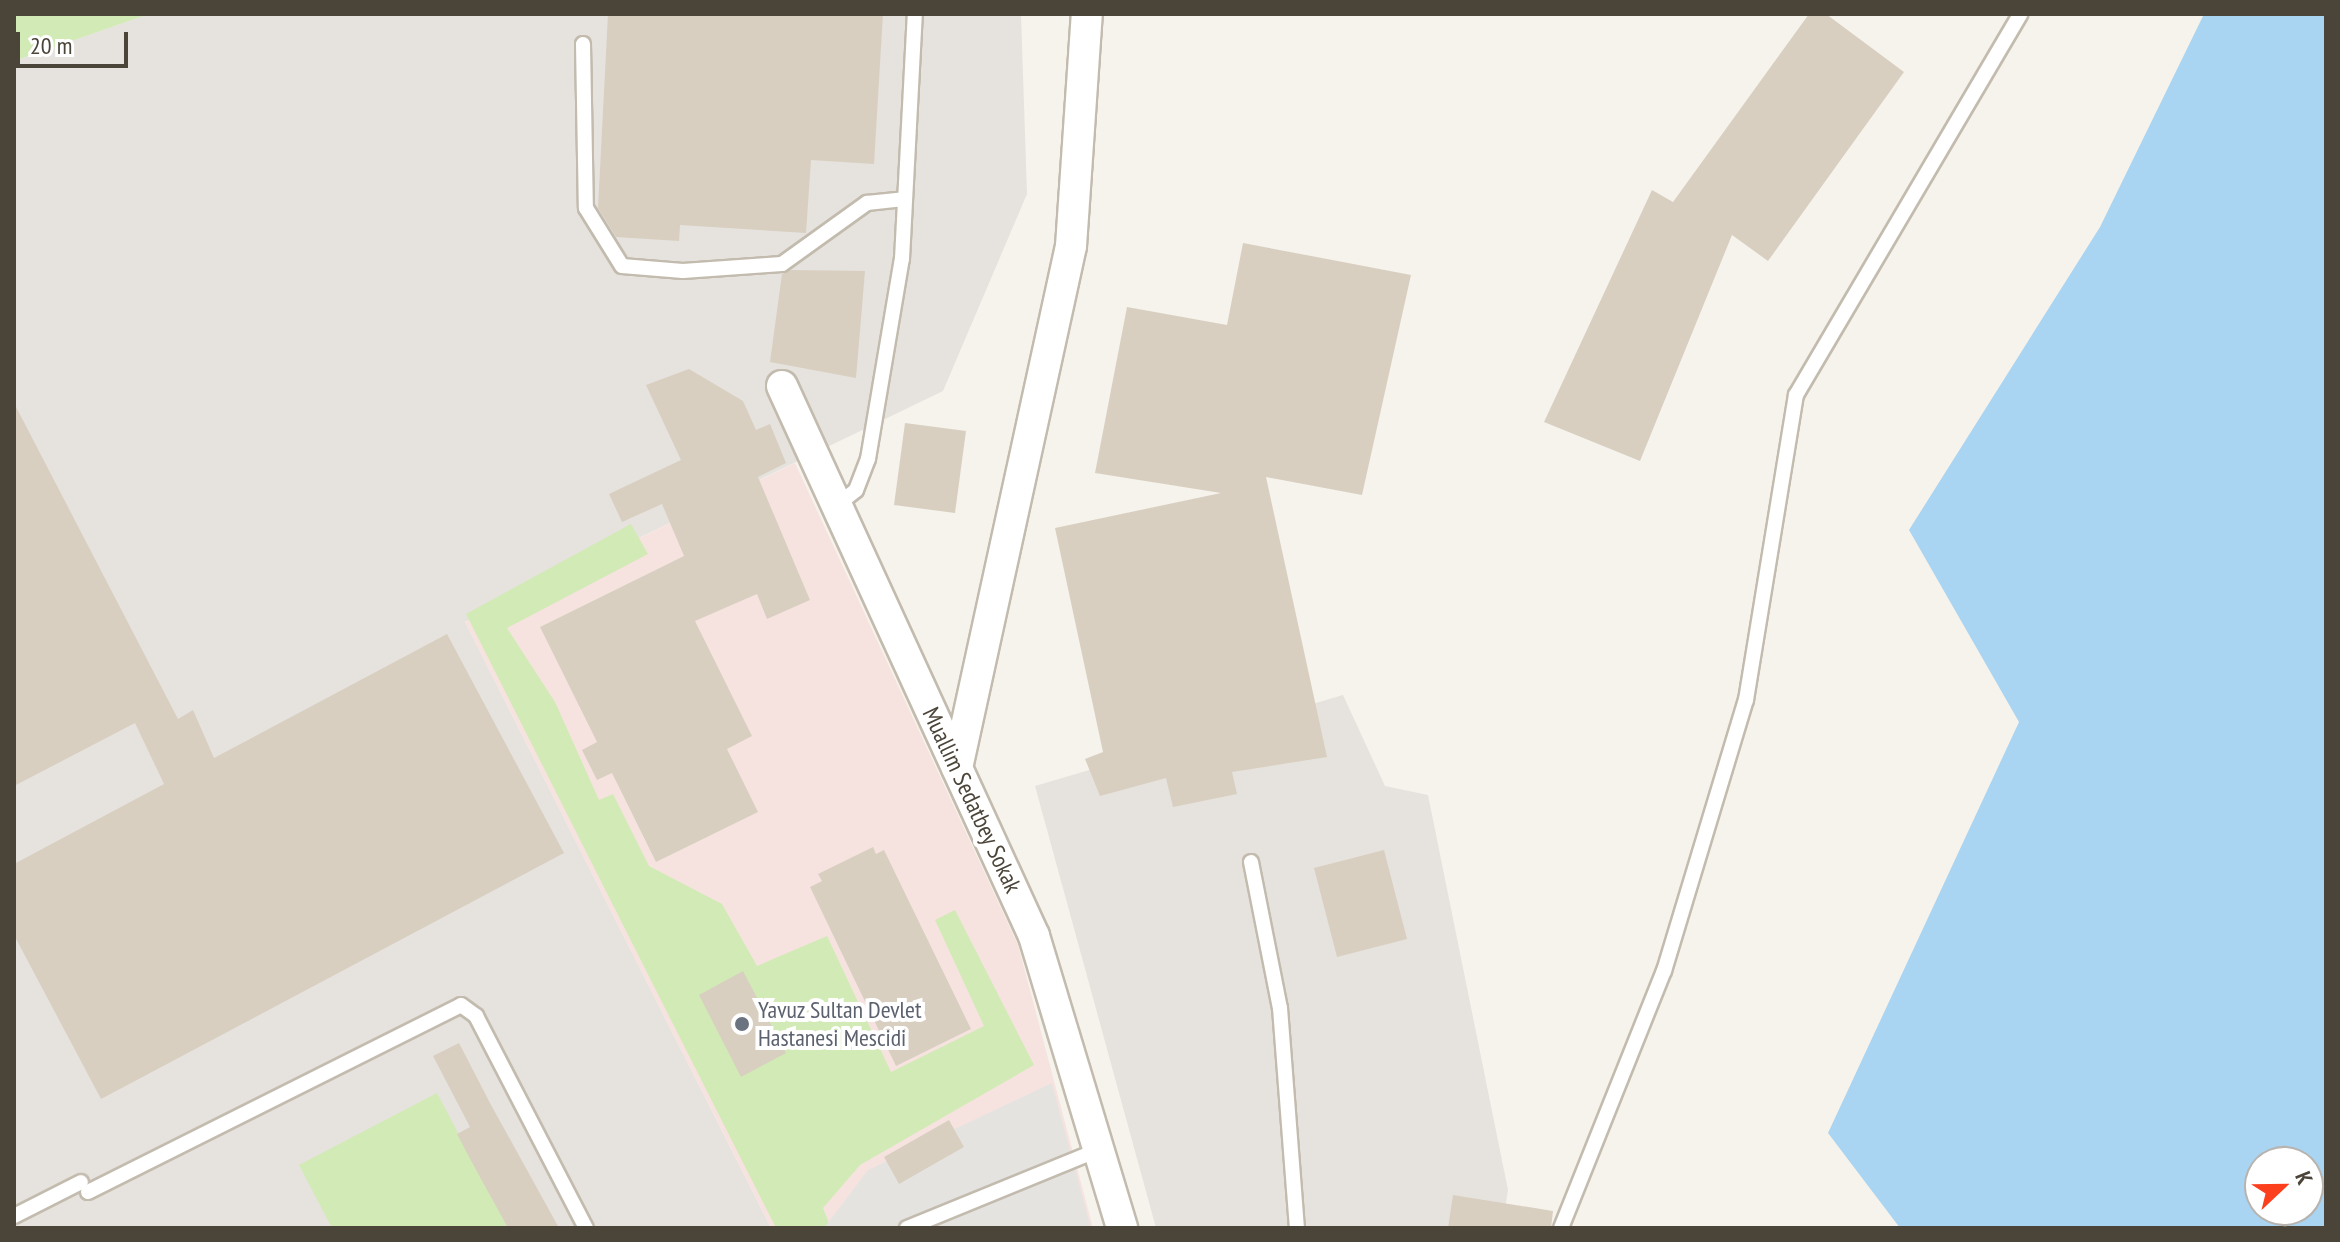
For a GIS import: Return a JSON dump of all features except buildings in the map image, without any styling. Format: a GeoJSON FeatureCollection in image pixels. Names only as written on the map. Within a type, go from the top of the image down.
{"type":"FeatureCollection","features":[{"type":"Feature","properties":{"kind":"street"},"geometry":{"type":"LineString","coordinates":[[957,768],[1071,246],[1087,14]]}},
{"type":"Feature","properties":{"kind":"street","name":"Muallim Sedatbey Sokak"},"geometry":{"type":"LineString","coordinates":[[782,386],[1034,936],[1102,1149],[1122,1228]]}},
{"type":"Feature","properties":{"kind":"lane"},"geometry":{"type":"LineString","coordinates":[[837,505],[856,490],[868,459],[902,259],[915,14]]}},
{"type":"Feature","properties":{"kind":"lane"},"geometry":{"type":"LineString","coordinates":[[1561,1228],[1664,971],[1746,700],[1796,395],[2020,14]]}},
{"type":"Feature","properties":{"kind":"lane"},"geometry":{"type":"LineString","coordinates":[[583,44],[586,208],[622,266],[683,271],[782,264],[824,241],[867,203],[904,199]]}},
{"type":"Feature","properties":{"kind":"lane"},"geometry":{"type":"LineString","coordinates":[[1251,862],[1280,1008],[1297,1228]]}},
{"type":"Feature","properties":{"kind":"lane"},"geometry":{"type":"LineString","coordinates":[[14,1216],[84,1187],[461,1005],[476,1016],[586,1228]]}},
{"type":"Feature","properties":{"kind":"lane"},"geometry":{"type":"LineString","coordinates":[[907,1228],[947,1221],[1102,1149]]}},
{"type":"Feature","properties":{"kind":"shaded area"},"geometry":{"type":"Polygon","coordinates":[[[149,14],[1021,14],[1027,194],[943,391],[465,622],[771,1228],[14,1228],[14,61],[149,14]]]}},
{"type":"Feature","properties":{"kind":"shaded area"},"geometry":{"type":"Polygon","coordinates":[[[795,463],[1018,945],[1093,1228],[771,1228],[465,622],[795,463]]]}},
{"type":"Feature","properties":{"kind":"shaded area"},"geometry":{"type":"Polygon","coordinates":[[[1343,695],[1385,786],[1428,795],[1508,1190],[1502,1228],[1156,1228],[1035,786],[1343,695]]]}},
{"type":"Feature","properties":{"kind":"shaded area"},"geometry":{"type":"Polygon","coordinates":[[[1052,1083],[1091,1228],[824,1228],[868,1170],[1052,1083]]]}},
{"type":"Feature","properties":{"kind":"green space"},"geometry":{"type":"Polygon","coordinates":[[[14,14],[149,14],[14,61],[14,14]]]}},
{"type":"Feature","properties":{"kind":"green space"},"geometry":{"type":"Polygon","coordinates":[[[631,524],[648,554],[507,628],[555,702],[599,800],[613,794],[649,866],[722,904],[757,966],[827,936],[891,1072],[984,1026],[935,920],[955,910],[1034,1065],[860,1165],[823,1208],[831,1228],[776,1228],[466,614],[631,524]]]}},
{"type":"Feature","properties":{"kind":"green space"},"geometry":{"type":"Polygon","coordinates":[[[437,1093],[508,1228],[332,1228],[299,1165],[437,1093]]]}},
{"type":"Feature","properties":{"kind":"water"},"geometry":{"type":"Polygon","coordinates":[[[2204,14],[2326,14],[2326,1228],[1900,1228],[1828,1133],[2019,722],[1909,530],[2100,227],[2204,14]]]}},
{"type":"Feature","properties":{"kind":"place","name":"Yavuz Sultan Devlet Hastanesi Mescidi"},"geometry":{"type":"Point","coordinates":[742,1024]}}]}
